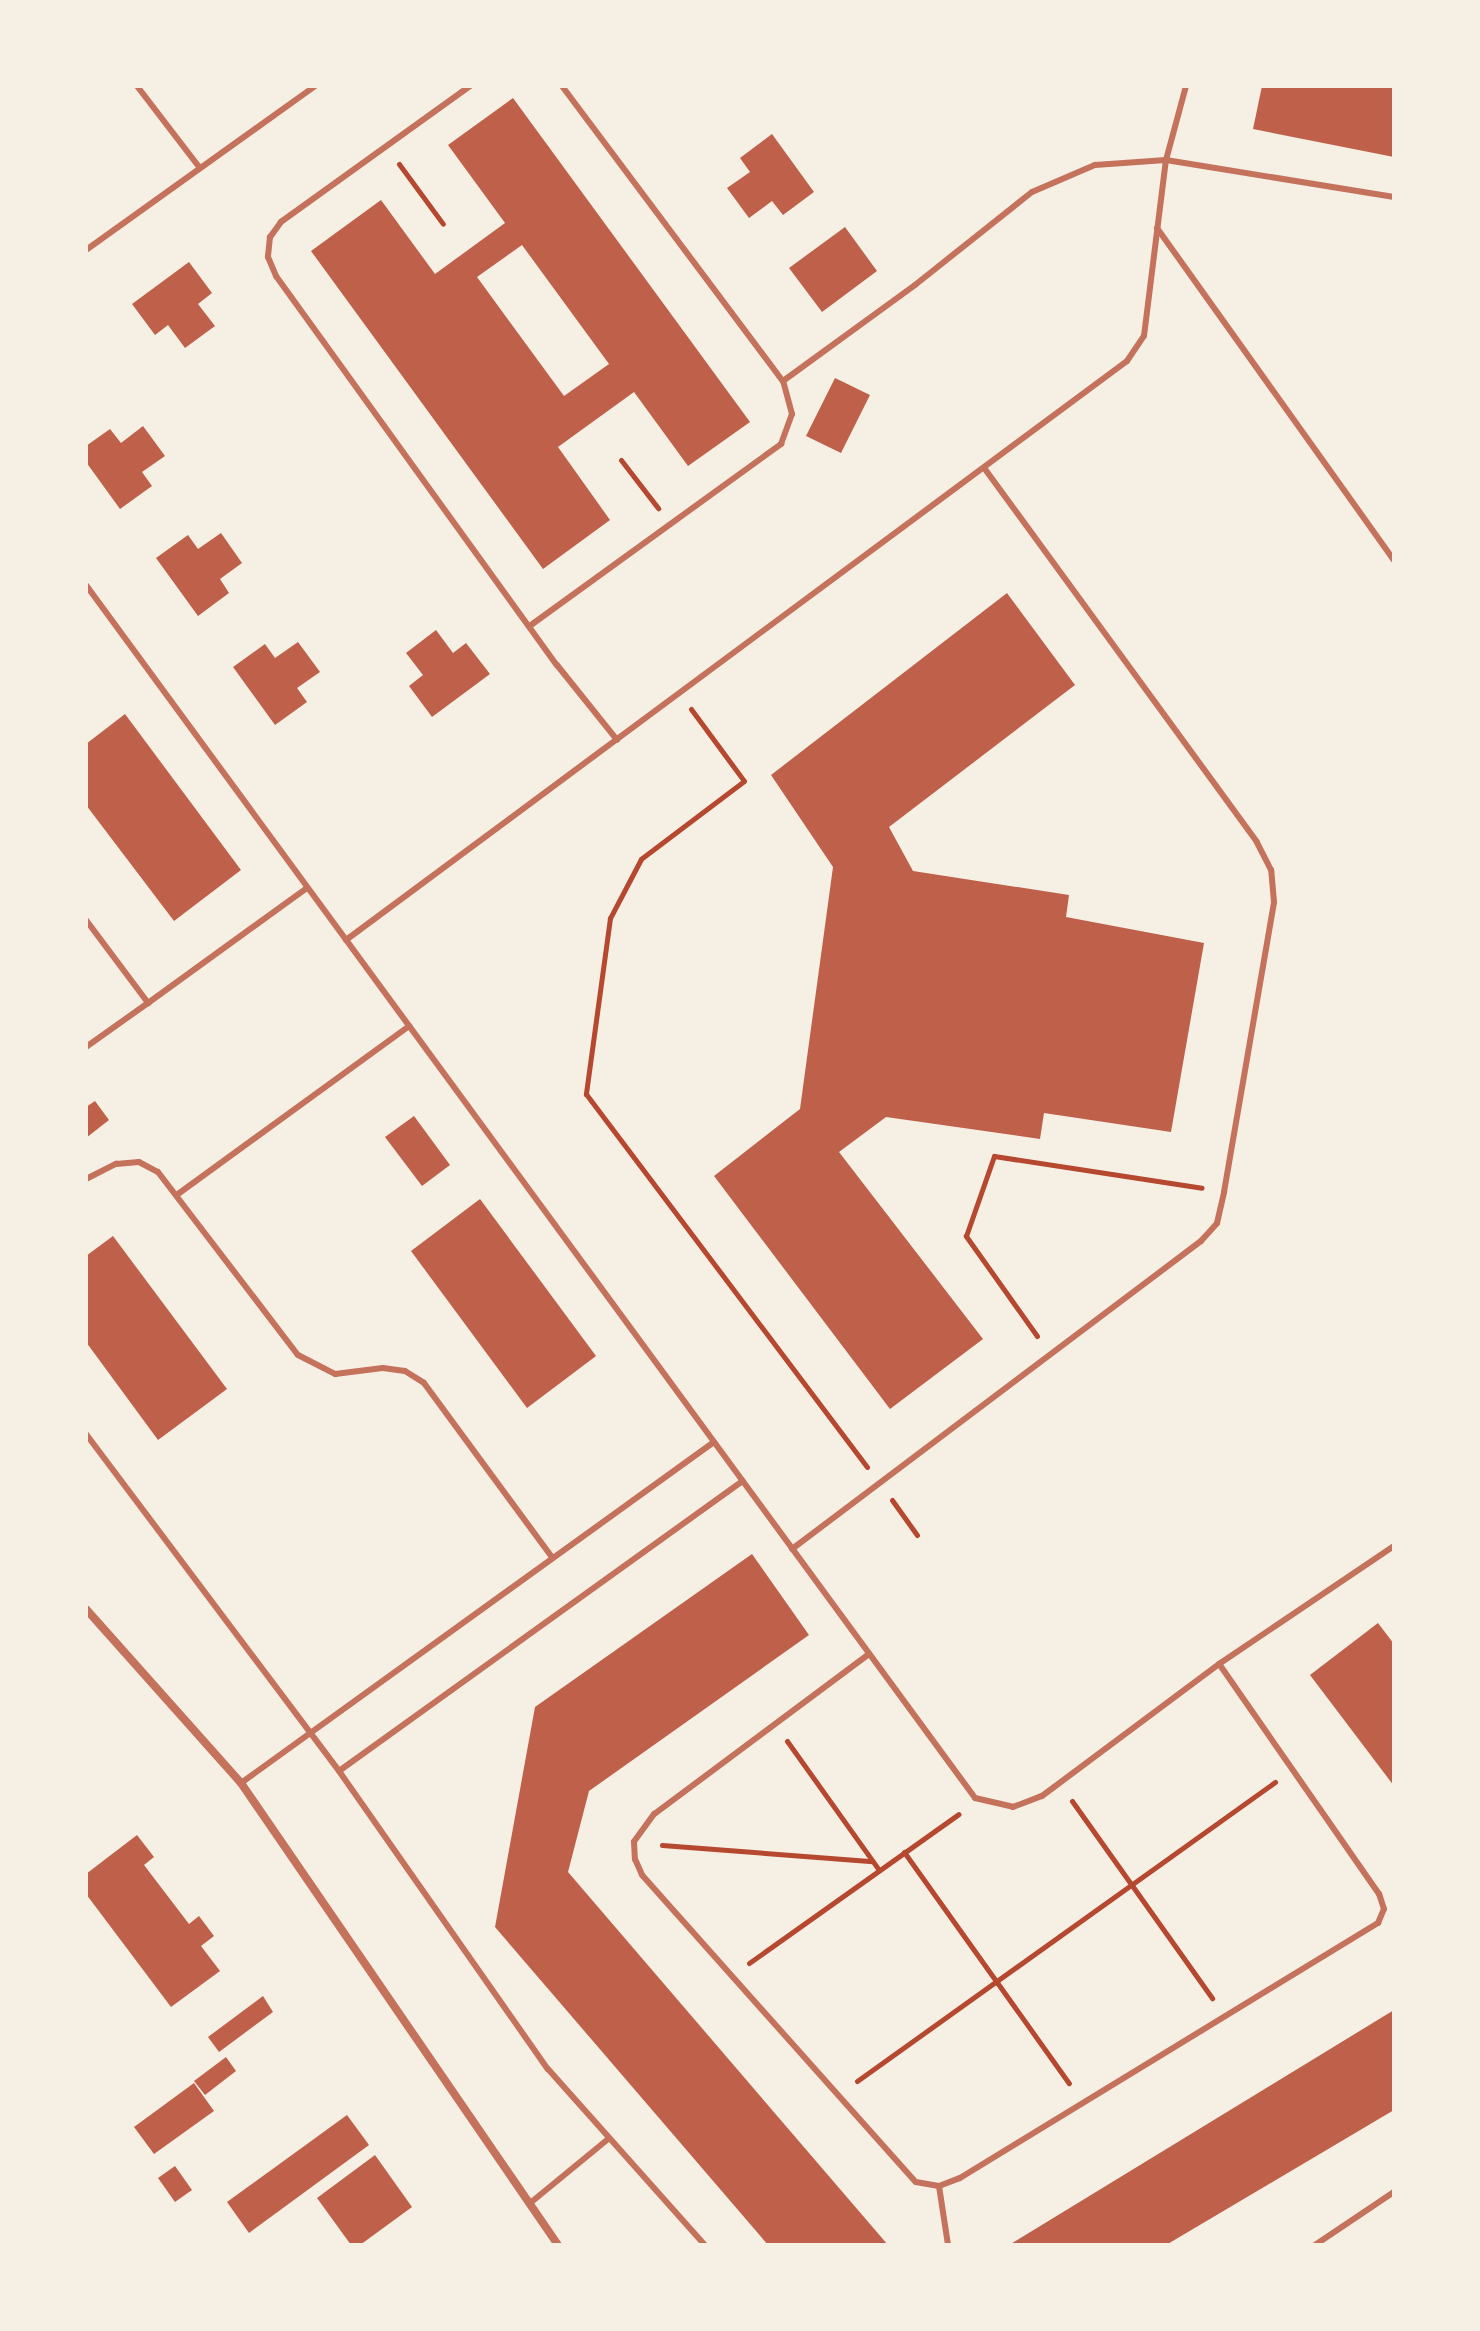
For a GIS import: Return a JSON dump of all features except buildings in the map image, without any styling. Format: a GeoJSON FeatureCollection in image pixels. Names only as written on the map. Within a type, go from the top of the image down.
{"type":"FeatureCollection","features":[{"type":"Feature","properties":{"kind":"street"},"geometry":{"type":"LineString","coordinates":[[86,1609],[241,1783],[558,2245]]}},
{"type":"Feature","properties":{"kind":"lane"},"geometry":{"type":"LineString","coordinates":[[137,86],[200,168]]}},
{"type":"Feature","properties":{"kind":"lane"},"geometry":{"type":"LineString","coordinates":[[86,250],[315,86]]}},
{"type":"Feature","properties":{"kind":"lane"},"geometry":{"type":"LineString","coordinates":[[470,86],[281,222],[270,237],[268,257],[276,276],[617,740]]}},
{"type":"Feature","properties":{"kind":"lane"},"geometry":{"type":"LineString","coordinates":[[531,625],[781,444],[792,414],[783,381],[562,86]]}},
{"type":"Feature","properties":{"kind":"lane"},"geometry":{"type":"LineString","coordinates":[[346,940],[984,468],[1139,349],[1148,319],[1166,160],[1186,86]]}},
{"type":"Feature","properties":{"kind":"lane"},"geometry":{"type":"LineString","coordinates":[[783,381],[1032,192],[1095,165],[1166,160],[1394,197]]}},
{"type":"Feature","properties":{"kind":"lane"},"geometry":{"type":"LineString","coordinates":[[1157,228],[1394,560]]}},
{"type":"Feature","properties":{"kind":"lane"},"geometry":{"type":"LineString","coordinates":[[792,1549],[1201,1241],[1217,1223],[1224,1192],[1274,902],[1271,870],[1257,842],[984,468]]}},
{"type":"Feature","properties":{"kind":"lane"},"geometry":{"type":"LineString","coordinates":[[86,585],[975,1798],[983,1797],[999,1805],[1028,1804],[1219,1664],[1394,1546]]}},
{"type":"Feature","properties":{"kind":"lane"},"geometry":{"type":"LineString","coordinates":[[86,1047],[307,888]]}},
{"type":"Feature","properties":{"kind":"lane"},"geometry":{"type":"LineString","coordinates":[[86,920],[148,1003]]}},
{"type":"Feature","properties":{"kind":"lane"},"geometry":{"type":"LineString","coordinates":[[178,1194],[409,1026]]}},
{"type":"Feature","properties":{"kind":"lane"},"geometry":{"type":"LineString","coordinates":[[86,1179],[116,1164],[139,1162],[158,1172],[178,1194],[298,1355],[335,1374],[383,1368],[405,1371],[424,1383],[552,1557]]}},
{"type":"Feature","properties":{"kind":"lane"},"geometry":{"type":"LineString","coordinates":[[86,1434],[339,1771],[548,2069],[705,2245]]}},
{"type":"Feature","properties":{"kind":"lane"},"geometry":{"type":"LineString","coordinates":[[241,1783],[309,1731],[714,1442]]}},
{"type":"Feature","properties":{"kind":"lane"},"geometry":{"type":"LineString","coordinates":[[339,1771],[743,1481]]}},
{"type":"Feature","properties":{"kind":"lane"},"geometry":{"type":"LineString","coordinates":[[869,1654],[654,1814],[634,1842],[642,1875],[916,2182],[939,2186],[1084,2104],[1365,1935],[1384,1909],[1379,1894],[1219,1664]]}},
{"type":"Feature","properties":{"kind":"lane"},"geometry":{"type":"LineString","coordinates":[[529,2204],[608,2139]]}},
{"type":"Feature","properties":{"kind":"lane"},"geometry":{"type":"LineString","coordinates":[[939,2186],[948,2245]]}},
{"type":"Feature","properties":{"kind":"lane"},"geometry":{"type":"LineString","coordinates":[[1315,2245],[1394,2192]]}},
{"type":"Feature","properties":{"kind":"path"},"geometry":{"type":"LineString","coordinates":[[387,147],[443,224]]}},
{"type":"Feature","properties":{"kind":"path"},"geometry":{"type":"LineString","coordinates":[[621,460],[671,525]]}},
{"type":"Feature","properties":{"kind":"path"},"geometry":{"type":"LineString","coordinates":[[679,694],[744,781],[641,859],[610,918],[586,1094],[917,1535]]}},
{"type":"Feature","properties":{"kind":"path"},"geometry":{"type":"LineString","coordinates":[[1049,1354],[966,1236],[994,1156],[1224,1192]]}},
{"type":"Feature","properties":{"kind":"path"},"geometry":{"type":"LineString","coordinates":[[775,1724],[879,1870]]}},
{"type":"Feature","properties":{"kind":"path"},"geometry":{"type":"LineString","coordinates":[[838,2095],[1292,1770]]}},
{"type":"Feature","properties":{"kind":"path"},"geometry":{"type":"LineString","coordinates":[[1059,1783],[1227,2018]]}},
{"type":"Feature","properties":{"kind":"path"},"geometry":{"type":"LineString","coordinates":[[732,1976],[983,1797]]}},
{"type":"Feature","properties":{"kind":"path"},"geometry":{"type":"LineString","coordinates":[[634,1842],[872,1861]]}},
{"type":"Feature","properties":{"kind":"path"},"geometry":{"type":"LineString","coordinates":[[904,1852],[1084,2104]]}}]}
